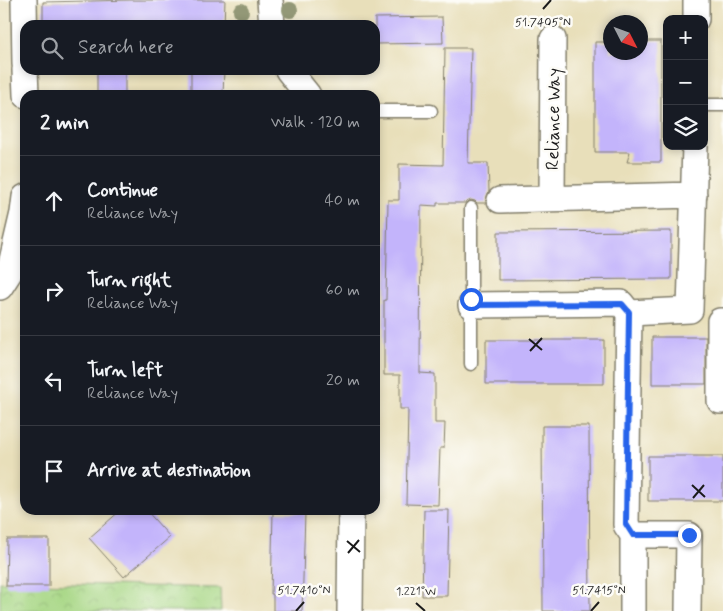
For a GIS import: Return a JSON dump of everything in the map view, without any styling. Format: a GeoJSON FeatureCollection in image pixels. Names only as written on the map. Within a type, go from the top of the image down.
{"type":"FeatureCollection","features":[{"type":"Feature","properties":{"kind":"street"},"geometry":{"type":"LineString","coordinates":[[24,0],[24,20]]}},
{"type":"Feature","properties":{"kind":"street"},"geometry":{"type":"LineString","coordinates":[[270,0],[272,20]]}},
{"type":"Feature","properties":{"kind":"street"},"geometry":{"type":"LineString","coordinates":[[696,0],[696,15]]}},
{"type":"Feature","properties":{"kind":"street","name":"Reliance Way"},"geometry":{"type":"LineString","coordinates":[[552,198],[553,39]]}},
{"type":"Feature","properties":{"kind":"street"},"geometry":{"type":"LineString","coordinates":[[25,75],[26,90]]}},
{"type":"Feature","properties":{"kind":"street"},"geometry":{"type":"LineString","coordinates":[[292,75],[304,90]]}},
{"type":"Feature","properties":{"kind":"street"},"geometry":{"type":"LineString","coordinates":[[690,310],[695,150]]}},
{"type":"Feature","properties":{"kind":"street"},"geometry":{"type":"LineString","coordinates":[[500,200],[694,195]]}},
{"type":"Feature","properties":{"kind":"street"},"geometry":{"type":"LineString","coordinates":[[11,279],[20,230]]}},
{"type":"Feature","properties":{"kind":"street"},"geometry":{"type":"LineString","coordinates":[[471,305],[622,304],[629,312],[626,524],[633,535],[633,611]]}},
{"type":"Feature","properties":{"kind":"street"},"geometry":{"type":"LineString","coordinates":[[629,312],[690,310],[701,317],[721,321],[720,401],[723,401]]}},
{"type":"Feature","properties":{"kind":"street"},"geometry":{"type":"LineString","coordinates":[[350,611],[351,515]]}},
{"type":"Feature","properties":{"kind":"street"},"geometry":{"type":"LineString","coordinates":[[633,535],[689,535],[688,611]]}},
{"type":"Feature","properties":{"kind":"lane"},"geometry":{"type":"LineString","coordinates":[[708,105],[723,105]]}},
{"type":"Feature","properties":{"kind":"lane"},"geometry":{"type":"LineString","coordinates":[[380,111],[431,111]]}},
{"type":"Feature","properties":{"kind":"lane"},"geometry":{"type":"LineString","coordinates":[[470,208],[470,364]]}},
{"type":"Feature","properties":{"kind":"green space"},"geometry":{"type":"Polygon","coordinates":[[[0,582],[220,588],[221,611],[0,611],[0,582]]]}},
{"type":"Feature","properties":{"kind":"building"},"geometry":{"type":"Polygon","coordinates":[[[225,0],[224,20],[43,20],[43,2],[225,0]]]}},
{"type":"Feature","properties":{"kind":"building"},"geometry":{"type":"Polygon","coordinates":[[[442,17],[443,43],[380,44],[380,20],[375,20],[375,18],[442,17]]]}},
{"type":"Feature","properties":{"kind":"building"},"geometry":{"type":"Polygon","coordinates":[[[648,41],[661,41],[661,162],[627,162],[630,152],[595,152],[595,42],[603,42],[603,60],[648,60],[648,41]]]}},
{"type":"Feature","properties":{"kind":"building"},"geometry":{"type":"Polygon","coordinates":[[[445,48],[471,48],[468,163],[488,163],[489,191],[486,203],[477,203],[471,200],[465,203],[437,203],[437,206],[421,205],[420,373],[435,374],[435,423],[445,423],[444,448],[440,448],[438,505],[406,504],[408,409],[400,409],[400,375],[384,375],[384,300],[386,300],[388,200],[399,200],[399,164],[443,165],[445,48]]]}},
{"type":"Feature","properties":{"kind":"building"},"geometry":{"type":"Polygon","coordinates":[[[97,75],[125,75],[125,90],[97,90],[97,75]]]}},
{"type":"Feature","properties":{"kind":"building"},"geometry":{"type":"Polygon","coordinates":[[[191,75],[224,75],[223,90],[191,90],[191,75]]]}},
{"type":"Feature","properties":{"kind":"building"},"geometry":{"type":"Polygon","coordinates":[[[671,231],[671,279],[498,280],[498,232],[671,231]]]}},
{"type":"Feature","properties":{"kind":"building"},"geometry":{"type":"Polygon","coordinates":[[[652,337],[706,337],[706,384],[652,384],[652,337]]]}},
{"type":"Feature","properties":{"kind":"building"},"geometry":{"type":"Polygon","coordinates":[[[486,340],[604,340],[604,384],[486,384],[486,340]]]}},
{"type":"Feature","properties":{"kind":"building"},"geometry":{"type":"Polygon","coordinates":[[[542,426],[589,426],[590,611],[543,611],[542,426]]]}},
{"type":"Feature","properties":{"kind":"building"},"geometry":{"type":"Polygon","coordinates":[[[648,456],[723,456],[723,501],[648,501],[648,456]]]}},
{"type":"Feature","properties":{"kind":"building"},"geometry":{"type":"Polygon","coordinates":[[[424,510],[449,510],[447,596],[422,596],[424,510]]]}},
{"type":"Feature","properties":{"kind":"building"},"geometry":{"type":"Polygon","coordinates":[[[115,515],[150,515],[170,537],[124,577],[89,538],[115,515]]]}},
{"type":"Feature","properties":{"kind":"building"},"geometry":{"type":"Polygon","coordinates":[[[273,515],[305,515],[302,611],[273,611],[273,594],[271,594],[273,515]]]}},
{"type":"Feature","properties":{"kind":"building"},"geometry":{"type":"Polygon","coordinates":[[[7,539],[49,539],[49,586],[6,586],[7,539]]]}},
{"type":"Feature","properties":{"kind":"route"},"geometry":{"type":"LineString","coordinates":[[471,299],[471,305],[622,304],[629,312],[626,524],[633,535],[689,535]]}}]}
